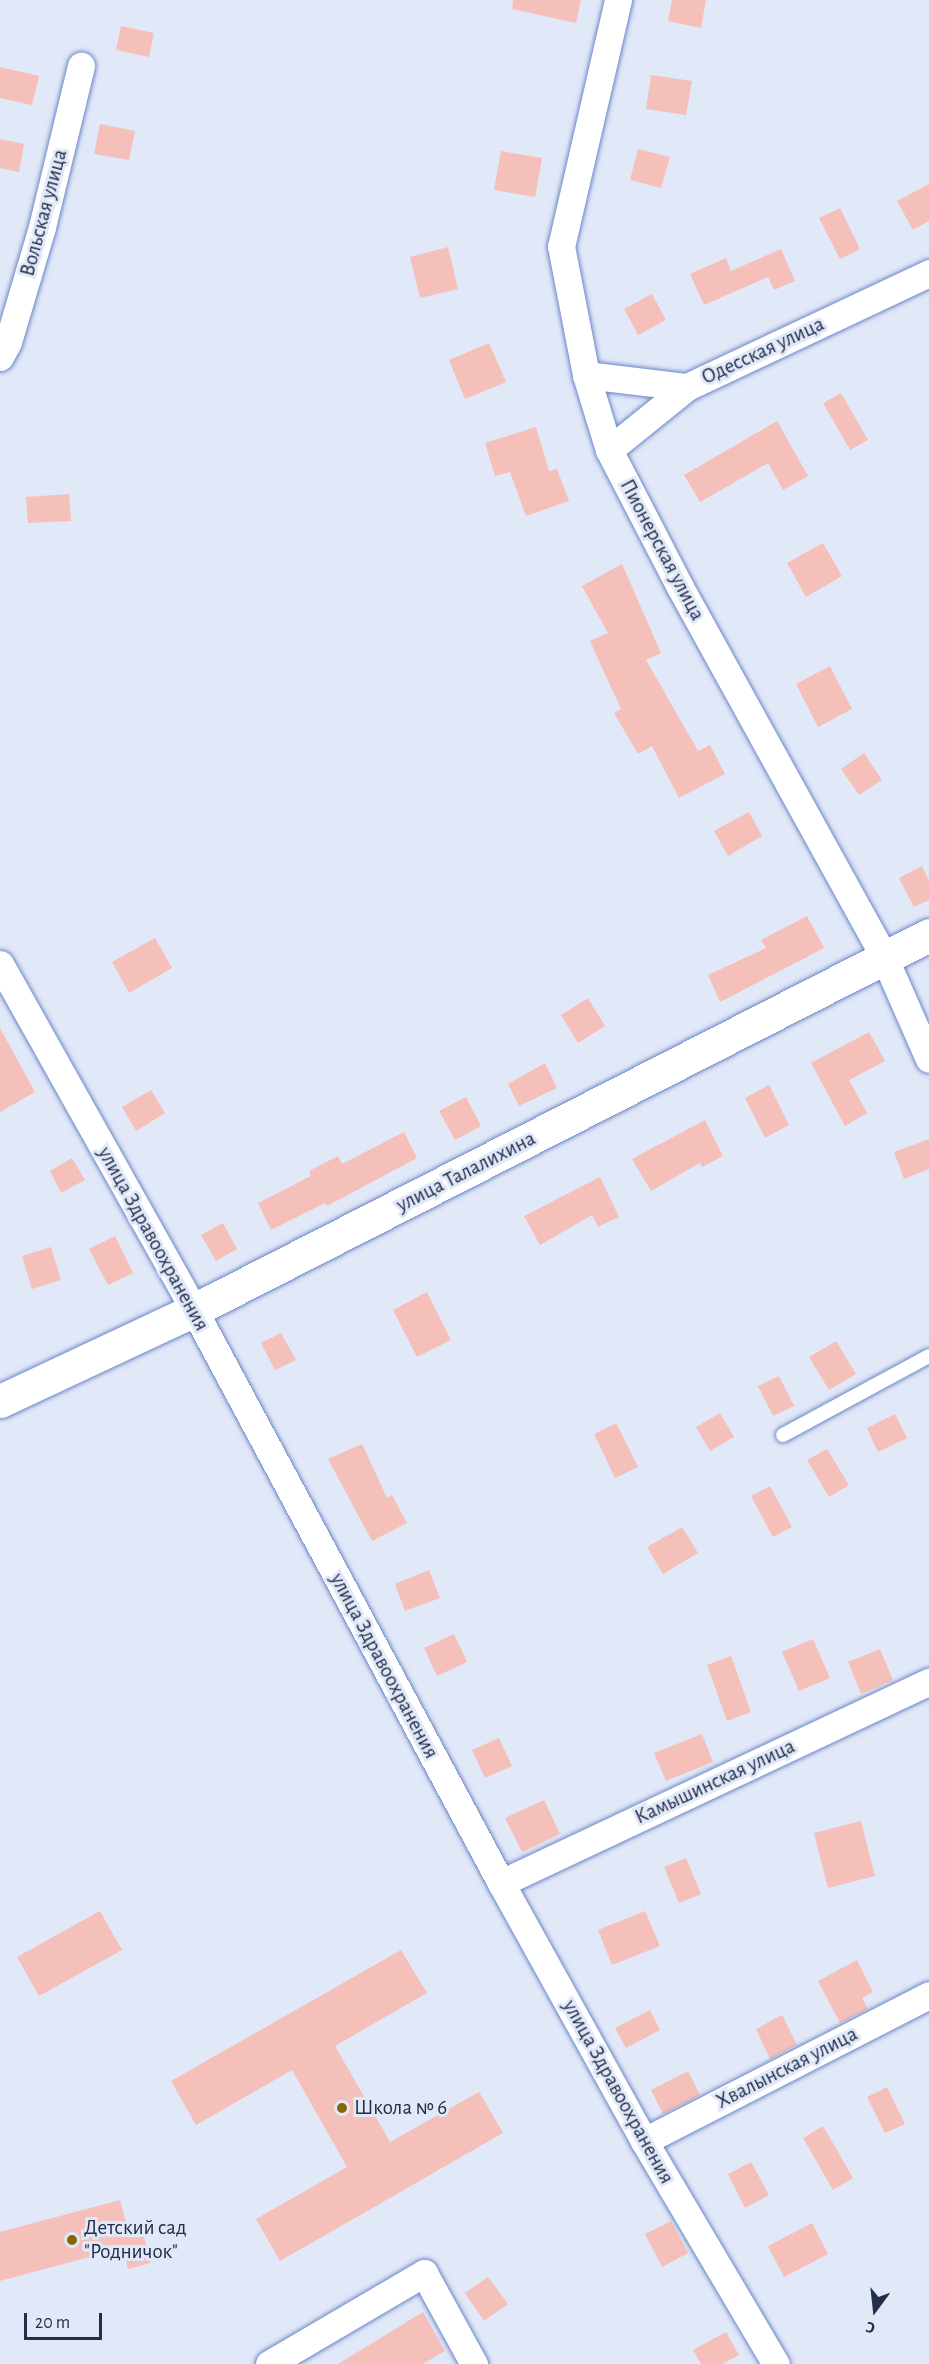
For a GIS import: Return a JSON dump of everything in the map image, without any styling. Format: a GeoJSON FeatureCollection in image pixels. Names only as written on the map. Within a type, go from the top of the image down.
{"type":"FeatureCollection","features":[{"type":"Feature","properties":{"kind":"street","name":"Пионерская улица"},"geometry":{"type":"LineString","coordinates":[[618,0],[561,246],[586,375],[609,450],[680,587],[885,959],[929,1059]]}},
{"type":"Feature","properties":{"kind":"street","name":"Вольская улица"},"geometry":{"type":"LineString","coordinates":[[0,357],[8,342],[42,227],[81,66]]}},
{"type":"Feature","properties":{"kind":"street","name":"Одесская улица"},"geometry":{"type":"LineString","coordinates":[[609,450],[687,387],[929,273]]}},
{"type":"Feature","properties":{"kind":"street"},"geometry":{"type":"LineString","coordinates":[[586,375],[687,387]]}},
{"type":"Feature","properties":{"kind":"street","name":"улица Талалихина"},"geometry":{"type":"LineString","coordinates":[[0,1401],[194,1310],[929,935]]}},
{"type":"Feature","properties":{"kind":"street","name":"улица Здравоохранения"},"geometry":{"type":"LineString","coordinates":[[0,964],[194,1310],[501,1883],[644,2141],[776,2364]]}},
{"type":"Feature","properties":{"kind":"street","name":"Камышинская улица"},"geometry":{"type":"LineString","coordinates":[[501,1883],[929,1682]]}},
{"type":"Feature","properties":{"kind":"street","name":"Хвалынская улица"},"geometry":{"type":"LineString","coordinates":[[644,2141],[929,1995]]}},
{"type":"Feature","properties":{"kind":"street"},"geometry":{"type":"LineString","coordinates":[[269,2364],[424,2273],[474,2364]]}},
{"type":"Feature","properties":{"kind":"lane"},"geometry":{"type":"LineString","coordinates":[[783,1435],[929,1356]]}},
{"type":"Feature","properties":{"kind":"building"},"geometry":{"type":"Polygon","coordinates":[[[513,0],[581,0],[576,23],[512,9],[513,0]]]}},
{"type":"Feature","properties":{"kind":"building"},"geometry":{"type":"Polygon","coordinates":[[[672,0],[706,0],[701,28],[668,21],[672,0]]]}},
{"type":"Feature","properties":{"kind":"building"},"geometry":{"type":"Polygon","coordinates":[[[121,26],[154,33],[149,57],[116,50],[121,26]]]}},
{"type":"Feature","properties":{"kind":"building"},"geometry":{"type":"Polygon","coordinates":[[[0,67],[39,76],[32,105],[0,98],[0,67]]]}},
{"type":"Feature","properties":{"kind":"building"},"geometry":{"type":"Polygon","coordinates":[[[651,75],[692,81],[686,115],[646,109],[651,75]]]}},
{"type":"Feature","properties":{"kind":"building"},"geometry":{"type":"Polygon","coordinates":[[[100,124],[135,131],[129,160],[94,154],[100,124]]]}},
{"type":"Feature","properties":{"kind":"building"},"geometry":{"type":"Polygon","coordinates":[[[0,139],[24,144],[19,172],[0,168],[0,139]]]}},
{"type":"Feature","properties":{"kind":"building"},"geometry":{"type":"Polygon","coordinates":[[[638,149],[670,157],[661,188],[630,180],[638,149]]]}},
{"type":"Feature","properties":{"kind":"building"},"geometry":{"type":"Polygon","coordinates":[[[501,151],[542,158],[535,197],[494,190],[501,151]]]}},
{"type":"Feature","properties":{"kind":"building"},"geometry":{"type":"Polygon","coordinates":[[[929,184],[929,221],[913,230],[897,201],[929,184]]]}},
{"type":"Feature","properties":{"kind":"building"},"geometry":{"type":"Polygon","coordinates":[[[840,208],[860,249],[840,259],[819,218],[840,208]]]}},
{"type":"Feature","properties":{"kind":"building"},"geometry":{"type":"Polygon","coordinates":[[[448,247],[458,289],[420,298],[410,257],[448,247]]]}},
{"type":"Feature","properties":{"kind":"building"},"geometry":{"type":"Polygon","coordinates":[[[781,249],[795,281],[774,290],[768,277],[704,305],[690,274],[726,258],[731,271],[781,249]]]}},
{"type":"Feature","properties":{"kind":"building"},"geometry":{"type":"Polygon","coordinates":[[[652,294],[666,320],[638,335],[624,309],[652,294]]]}},
{"type":"Feature","properties":{"kind":"building"},"geometry":{"type":"Polygon","coordinates":[[[489,343],[506,382],[465,399],[449,360],[489,343]]]}},
{"type":"Feature","properties":{"kind":"building"},"geometry":{"type":"Polygon","coordinates":[[[841,393],[868,440],[850,450],[823,403],[841,393]]]}},
{"type":"Feature","properties":{"kind":"building"},"geometry":{"type":"Polygon","coordinates":[[[777,421],[808,476],[783,490],[768,463],[700,502],[684,475],[777,421]]]}},
{"type":"Feature","properties":{"kind":"building"},"geometry":{"type":"Polygon","coordinates":[[[536,427],[549,471],[557,469],[569,501],[526,516],[510,472],[495,476],[485,443],[536,427]]]}},
{"type":"Feature","properties":{"kind":"building"},"geometry":{"type":"Polygon","coordinates":[[[69,494],[71,521],[28,523],[26,497],[69,494]]]}},
{"type":"Feature","properties":{"kind":"building"},"geometry":{"type":"Polygon","coordinates":[[[823,543],[842,576],[806,597],[787,563],[823,543]]]}},
{"type":"Feature","properties":{"kind":"building"},"geometry":{"type":"Polygon","coordinates":[[[622,564],[661,653],[646,660],[698,751],[710,745],[725,774],[679,798],[652,746],[638,754],[614,713],[621,709],[590,641],[608,633],[582,586],[622,564]]]}},
{"type":"Feature","properties":{"kind":"building"},"geometry":{"type":"Polygon","coordinates":[[[830,666],[852,709],[818,727],[796,684],[830,666]]]}},
{"type":"Feature","properties":{"kind":"building"},"geometry":{"type":"Polygon","coordinates":[[[864,753],[882,780],[859,795],[841,769],[864,753]]]}},
{"type":"Feature","properties":{"kind":"building"},"geometry":{"type":"Polygon","coordinates":[[[749,812],[762,836],[728,856],[714,831],[749,812]]]}},
{"type":"Feature","properties":{"kind":"building"},"geometry":{"type":"Polygon","coordinates":[[[922,866],[929,881],[929,900],[914,907],[899,878],[922,866]]]}},
{"type":"Feature","properties":{"kind":"building"},"geometry":{"type":"Polygon","coordinates":[[[807,916],[824,948],[720,1002],[708,975],[766,948],[761,940],[807,916]]]}},
{"type":"Feature","properties":{"kind":"building"},"geometry":{"type":"Polygon","coordinates":[[[155,938],[172,968],[129,993],[112,962],[155,938]]]}},
{"type":"Feature","properties":{"kind":"building"},"geometry":{"type":"Polygon","coordinates":[[[588,998],[605,1026],[578,1043],[561,1015],[588,998]]]}},
{"type":"Feature","properties":{"kind":"building"},"geometry":{"type":"Polygon","coordinates":[[[0,1028],[35,1092],[0,1112],[0,1028]]]}},
{"type":"Feature","properties":{"kind":"building"},"geometry":{"type":"Polygon","coordinates":[[[869,1032],[885,1061],[849,1080],[867,1113],[845,1126],[811,1063],[869,1032]]]}},
{"type":"Feature","properties":{"kind":"building"},"geometry":{"type":"Polygon","coordinates":[[[545,1063],[557,1088],[519,1106],[508,1084],[545,1063]]]}},
{"type":"Feature","properties":{"kind":"building"},"geometry":{"type":"Polygon","coordinates":[[[769,1085],[789,1125],[765,1138],[745,1098],[769,1085]]]}},
{"type":"Feature","properties":{"kind":"building"},"geometry":{"type":"Polygon","coordinates":[[[151,1090],[165,1113],[136,1131],[122,1107],[151,1090]]]}},
{"type":"Feature","properties":{"kind":"building"},"geometry":{"type":"Polygon","coordinates":[[[466,1097],[481,1126],[455,1140],[439,1111],[466,1097]]]}},
{"type":"Feature","properties":{"kind":"building"},"geometry":{"type":"Polygon","coordinates":[[[705,1120],[723,1156],[702,1167],[700,1163],[651,1191],[632,1159],[705,1120]]]}},
{"type":"Feature","properties":{"kind":"building"},"geometry":{"type":"Polygon","coordinates":[[[404,1132],[417,1158],[327,1206],[325,1203],[271,1230],[258,1203],[311,1176],[309,1171],[338,1156],[342,1164],[404,1132]]]}},
{"type":"Feature","properties":{"kind":"building"},"geometry":{"type":"Polygon","coordinates":[[[929,1139],[929,1169],[904,1179],[894,1152],[929,1139]]]}},
{"type":"Feature","properties":{"kind":"building"},"geometry":{"type":"Polygon","coordinates":[[[72,1158],[85,1180],[61,1193],[50,1171],[72,1158]]]}},
{"type":"Feature","properties":{"kind":"building"},"geometry":{"type":"Polygon","coordinates":[[[600,1177],[619,1217],[598,1227],[592,1215],[540,1245],[524,1216],[600,1177]]]}},
{"type":"Feature","properties":{"kind":"building"},"geometry":{"type":"Polygon","coordinates":[[[223,1223],[237,1249],[216,1261],[201,1235],[223,1223]]]}},
{"type":"Feature","properties":{"kind":"building"},"geometry":{"type":"Polygon","coordinates":[[[115,1236],[133,1273],[108,1285],[89,1249],[115,1236]]]}},
{"type":"Feature","properties":{"kind":"building"},"geometry":{"type":"Polygon","coordinates":[[[51,1247],[61,1280],[32,1289],[22,1256],[51,1247]]]}},
{"type":"Feature","properties":{"kind":"building"},"geometry":{"type":"Polygon","coordinates":[[[427,1292],[451,1340],[417,1357],[393,1310],[427,1292]]]}},
{"type":"Feature","properties":{"kind":"building"},"geometry":{"type":"Polygon","coordinates":[[[281,1333],[296,1360],[275,1370],[261,1343],[281,1333]]]}},
{"type":"Feature","properties":{"kind":"building"},"geometry":{"type":"Polygon","coordinates":[[[836,1341],[856,1374],[829,1390],[809,1357],[836,1341]]]}},
{"type":"Feature","properties":{"kind":"building"},"geometry":{"type":"Polygon","coordinates":[[[779,1376],[794,1406],[773,1416],[758,1386],[779,1376]]]}},
{"type":"Feature","properties":{"kind":"building"},"geometry":{"type":"Polygon","coordinates":[[[720,1413],[734,1437],[710,1451],[696,1427],[720,1413]]]}},
{"type":"Feature","properties":{"kind":"building"},"geometry":{"type":"Polygon","coordinates":[[[895,1414],[907,1438],[878,1452],[867,1428],[895,1414]]]}},
{"type":"Feature","properties":{"kind":"building"},"geometry":{"type":"Polygon","coordinates":[[[616,1423],[638,1467],[615,1478],[594,1434],[616,1423]]]}},
{"type":"Feature","properties":{"kind":"building"},"geometry":{"type":"Polygon","coordinates":[[[362,1444],[387,1498],[392,1495],[407,1523],[372,1541],[328,1459],[362,1444]]]}},
{"type":"Feature","properties":{"kind":"building"},"geometry":{"type":"Polygon","coordinates":[[[827,1449],[849,1485],[829,1497],[807,1460],[827,1449]]]}},
{"type":"Feature","properties":{"kind":"building"},"geometry":{"type":"Polygon","coordinates":[[[770,1486],[792,1527],[773,1537],[751,1496],[770,1486]]]}},
{"type":"Feature","properties":{"kind":"building"},"geometry":{"type":"Polygon","coordinates":[[[682,1527],[698,1553],[663,1574],[647,1547],[682,1527]]]}},
{"type":"Feature","properties":{"kind":"building"},"geometry":{"type":"Polygon","coordinates":[[[429,1570],[440,1598],[405,1611],[395,1584],[429,1570]]]}},
{"type":"Feature","properties":{"kind":"building"},"geometry":{"type":"Polygon","coordinates":[[[454,1634],[467,1662],[437,1676],[424,1648],[454,1634]]]}},
{"type":"Feature","properties":{"kind":"building"},"geometry":{"type":"Polygon","coordinates":[[[813,1639],[830,1678],[799,1691],[782,1652],[813,1639]]]}},
{"type":"Feature","properties":{"kind":"building"},"geometry":{"type":"Polygon","coordinates":[[[880,1649],[893,1680],[861,1694],[848,1662],[880,1649]]]}},
{"type":"Feature","properties":{"kind":"building"},"geometry":{"type":"Polygon","coordinates":[[[731,1656],[751,1712],[727,1721],[707,1665],[731,1656]]]}},
{"type":"Feature","properties":{"kind":"building"},"geometry":{"type":"Polygon","coordinates":[[[702,1734],[713,1762],[666,1781],[654,1753],[702,1734]]]}},
{"type":"Feature","properties":{"kind":"building"},"geometry":{"type":"Polygon","coordinates":[[[499,1738],[512,1766],[485,1778],[472,1750],[499,1738]]]}},
{"type":"Feature","properties":{"kind":"building"},"geometry":{"type":"Polygon","coordinates":[[[544,1800],[560,1834],[522,1852],[505,1818],[544,1800]]]}},
{"type":"Feature","properties":{"kind":"building"},"geometry":{"type":"Polygon","coordinates":[[[861,1821],[875,1876],[828,1888],[814,1833],[861,1821]]]}},
{"type":"Feature","properties":{"kind":"building"},"geometry":{"type":"Polygon","coordinates":[[[686,1858],[701,1894],[679,1903],[664,1867],[686,1858]]]}},
{"type":"Feature","properties":{"kind":"building"},"geometry":{"type":"Polygon","coordinates":[[[100,1911],[122,1950],[39,1996],[17,1957],[100,1911]]]}},
{"type":"Feature","properties":{"kind":"building"},"geometry":{"type":"Polygon","coordinates":[[[645,1911],[660,1946],[612,1965],[598,1930],[645,1911]]]}},
{"type":"Feature","properties":{"kind":"building","name":"Школа № 6"},"geometry":{"type":"Polygon","coordinates":[[[401,1950],[427,1993],[335,2046],[390,2142],[479,2092],[503,2133],[280,2261],[256,2219],[347,2167],[292,2070],[196,2125],[171,2081],[401,1950]]]}},
{"type":"Feature","properties":{"kind":"building"},"geometry":{"type":"Polygon","coordinates":[[[857,1960],[873,1992],[862,1998],[868,2009],[840,2023],[818,1981],[857,1960]]]}},
{"type":"Feature","properties":{"kind":"building"},"geometry":{"type":"Polygon","coordinates":[[[650,2010],[660,2030],[626,2048],[615,2028],[650,2010]]]}},
{"type":"Feature","properties":{"kind":"building"},"geometry":{"type":"Polygon","coordinates":[[[782,2015],[797,2045],[770,2059],[756,2029],[782,2015]]]}},
{"type":"Feature","properties":{"kind":"building"},"geometry":{"type":"Polygon","coordinates":[[[688,2071],[700,2095],[663,2114],[651,2090],[688,2071]]]}},
{"type":"Feature","properties":{"kind":"building"},"geometry":{"type":"Polygon","coordinates":[[[887,2087],[905,2124],[885,2133],[867,2097],[887,2087]]]}},
{"type":"Feature","properties":{"kind":"building"},"geometry":{"type":"Polygon","coordinates":[[[823,2126],[853,2178],[833,2190],[803,2138],[823,2126]]]}},
{"type":"Feature","properties":{"kind":"building"},"geometry":{"type":"Polygon","coordinates":[[[751,2162],[769,2195],[745,2208],[728,2174],[751,2162]]]}},
{"type":"Feature","properties":{"kind":"building","name":"Детский сад \"Родничок\""},"geometry":{"type":"Polygon","coordinates":[[[120,2200],[128,2230],[141,2226],[151,2263],[128,2269],[123,2248],[0,2281],[0,2232],[120,2200]]]}},
{"type":"Feature","properties":{"kind":"building"},"geometry":{"type":"Polygon","coordinates":[[[671,2221],[688,2253],[662,2267],[645,2234],[671,2221]]]}},
{"type":"Feature","properties":{"kind":"building"},"geometry":{"type":"Polygon","coordinates":[[[812,2223],[828,2254],[784,2277],[768,2246],[812,2223]]]}},
{"type":"Feature","properties":{"kind":"building"},"geometry":{"type":"Polygon","coordinates":[[[488,2277],[508,2304],[484,2321],[465,2293],[488,2277]]]}},
{"type":"Feature","properties":{"kind":"building"},"geometry":{"type":"Polygon","coordinates":[[[423,2312],[445,2351],[423,2364],[338,2364],[423,2312]]]}},
{"type":"Feature","properties":{"kind":"building"},"geometry":{"type":"Polygon","coordinates":[[[726,2332],[739,2355],[722,2364],[701,2364],[693,2350],[726,2332]]]}},
{"type":"Feature","properties":{"kind":"place","name":"Школа № 6"},"geometry":{"type":"Point","coordinates":[342,2108]}},
{"type":"Feature","properties":{"kind":"place","name":"Детский сад \"Родничок\""},"geometry":{"type":"Point","coordinates":[72,2240]}}]}
